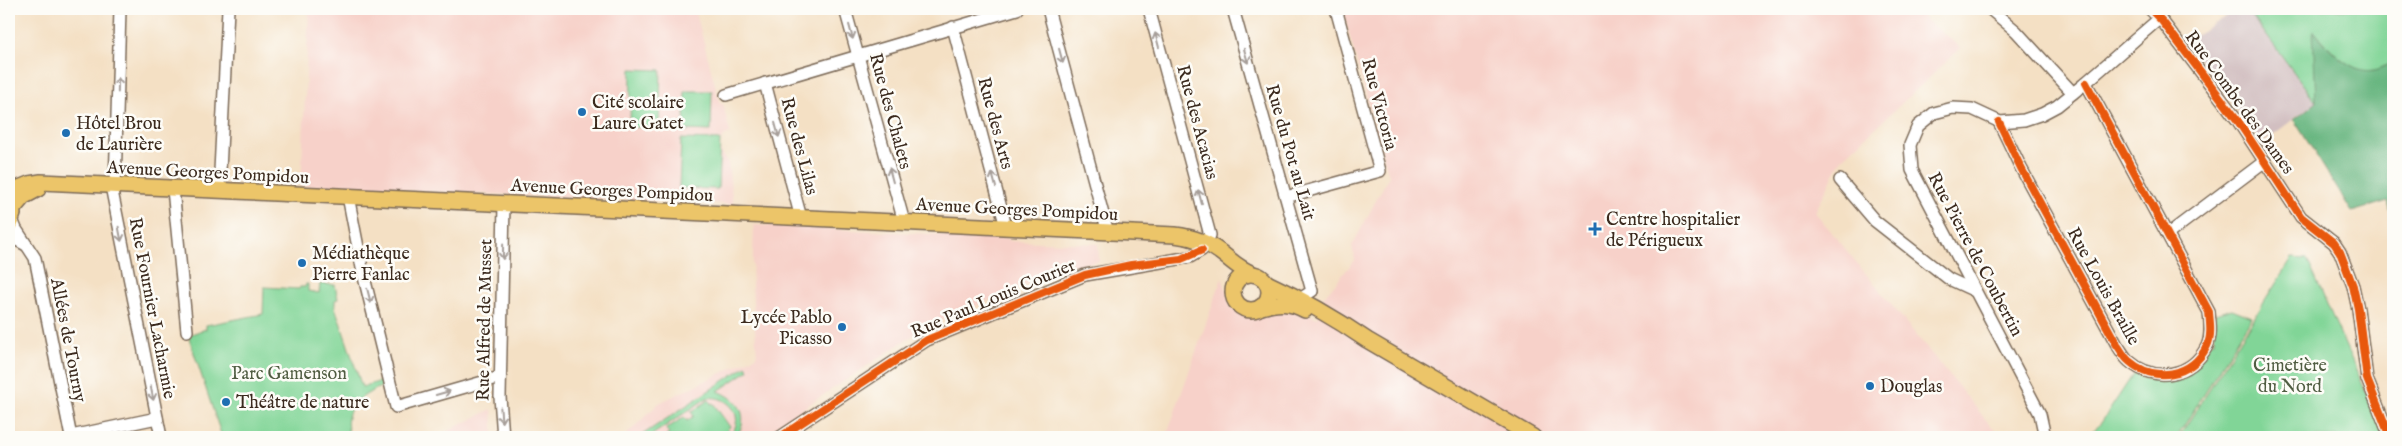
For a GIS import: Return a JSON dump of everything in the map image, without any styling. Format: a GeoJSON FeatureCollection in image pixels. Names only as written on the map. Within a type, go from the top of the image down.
{"type":"FeatureCollection","features":[{"type":"Feature","properties":{"kind":"main road","name":"Avenue Georges Pompidou"},"geometry":{"type":"LineString","coordinates":[[9,192],[35,182],[1161,234],[1191,237],[1236,266],[1253,274]]}},
{"type":"Feature","properties":{"kind":"main road","name":"Avenue Georges Pompidou"},"geometry":{"type":"LineString","coordinates":[[10,213],[23,197],[34,190],[62,184]]}},
{"type":"Feature","properties":{"kind":"main road","name":"Avenue Georges Pompidou"},"geometry":{"type":"LineString","coordinates":[[1205,247],[1221,264],[1235,285]]}},
{"type":"Feature","properties":{"kind":"main road"},"geometry":{"type":"LineString","coordinates":[[1367,340],[1339,330],[1310,312],[1288,303],[1275,303],[1247,309],[1240,305],[1235,298],[1235,285],[1243,276],[1253,274],[1260,276],[1267,283],[1342,322],[1367,340],[1533,437]]}},
{"type":"Feature","properties":{"kind":"main road"},"geometry":{"type":"LineString","coordinates":[[1261,307],[1268,298],[1267,283]]}},
{"type":"Feature","properties":{"kind":"street","name":"Rue Fournier Lacharmie"},"geometry":{"type":"LineString","coordinates":[[120,9],[113,186],[161,437]]}},
{"type":"Feature","properties":{"kind":"street"},"geometry":{"type":"LineString","coordinates":[[219,191],[228,9]]}},
{"type":"Feature","properties":{"kind":"street","name":"Rue des Chalets"},"geometry":{"type":"LineString","coordinates":[[845,9],[904,222]]}},
{"type":"Feature","properties":{"kind":"street"},"geometry":{"type":"LineString","coordinates":[[726,95],[858,54],[1017,9]]}},
{"type":"Feature","properties":{"kind":"street"},"geometry":{"type":"LineString","coordinates":[[1048,9],[1108,233]]}},
{"type":"Feature","properties":{"kind":"street","name":"Rue des Acacias"},"geometry":{"type":"LineString","coordinates":[[1149,9],[1210,235],[1205,247]]}},
{"type":"Feature","properties":{"kind":"street","name":"Rue du Pot au Lait"},"geometry":{"type":"LineString","coordinates":[[1233,9],[1312,291],[1300,299]]}},
{"type":"Feature","properties":{"kind":"street","name":"Rue Victoria"},"geometry":{"type":"LineString","coordinates":[[1286,197],[1380,171],[1336,9]]}},
{"type":"Feature","properties":{"kind":"street"},"geometry":{"type":"LineString","coordinates":[[1990,9],[2016,31],[2073,94]]}},
{"type":"Feature","properties":{"kind":"street","name":"Rue Combe des Dames"},"geometry":{"type":"LineString","coordinates":[[2150,9],[2160,18],[2225,103],[2302,216],[2334,243],[2346,265],[2358,310],[2367,379],[2390,437]]}},
{"type":"Feature","properties":{"kind":"street"},"geometry":{"type":"LineString","coordinates":[[1999,122],[2024,120],[2042,114],[2073,94],[2160,18]]}},
{"type":"Feature","properties":{"kind":"street","name":"Rue des Arts"},"geometry":{"type":"LineString","coordinates":[[953,27],[1006,227]]}},
{"type":"Feature","properties":{"kind":"street","name":"Rue des Lilas"},"geometry":{"type":"LineString","coordinates":[[765,83],[801,218]]}},
{"type":"Feature","properties":{"kind":"street","name":"Rue Louis Braille"},"geometry":{"type":"LineString","coordinates":[[1999,122],[2021,168],[2117,345],[2128,360],[2145,371],[2162,375],[2178,373],[2195,362],[2207,345],[2211,327],[2209,312],[2086,83]]}},
{"type":"Feature","properties":{"kind":"street","name":"Rue Pierre de Coubertin"},"geometry":{"type":"LineString","coordinates":[[1999,122],[1972,109],[1953,108],[1934,113],[1918,126],[1910,145],[1912,170],[2040,414],[2045,437]]}},
{"type":"Feature","properties":{"kind":"street"},"geometry":{"type":"LineString","coordinates":[[2168,234],[2265,161]]}},
{"type":"Feature","properties":{"kind":"street"},"geometry":{"type":"LineString","coordinates":[[1840,180],[1875,221],[1949,279],[1975,291]]}},
{"type":"Feature","properties":{"kind":"street"},"geometry":{"type":"LineString","coordinates":[[173,189],[187,331]]}},
{"type":"Feature","properties":{"kind":"street"},"geometry":{"type":"LineString","coordinates":[[348,196],[363,273],[396,406],[500,377]]}},
{"type":"Feature","properties":{"kind":"street","name":"Rue Alfred de Musset"},"geometry":{"type":"LineString","coordinates":[[503,437],[500,411],[500,377],[504,204]]}},
{"type":"Feature","properties":{"kind":"street","name":"Allées de Tourny"},"geometry":{"type":"LineString","coordinates":[[10,213],[16,229],[31,250],[36,264],[71,437]]}},
{"type":"Feature","properties":{"kind":"street"},"geometry":{"type":"LineString","coordinates":[[9,236],[31,250]]}},
{"type":"Feature","properties":{"kind":"street","name":"Rue Paul Louis Courier"},"geometry":{"type":"LineString","coordinates":[[780,437],[908,350],[934,337],[1085,274],[1131,265],[1181,259],[1205,247]]}},
{"type":"Feature","properties":{"kind":"street"},"geometry":{"type":"LineString","coordinates":[[71,437],[157,418]]}},
{"type":"Feature","properties":{"kind":"shaded area","name":"Cité scolaire Laure Gatet"},"geometry":{"type":"Polygon","coordinates":[[[309,9],[695,9],[720,104],[723,104],[730,133],[725,135],[720,143],[720,150],[728,163],[733,204],[301,186],[309,9]]]}},
{"type":"Feature","properties":{"kind":"shaded area","name":"Centre hospitalier de Périgueux"},"geometry":{"type":"Polygon","coordinates":[[[1342,9],[1736,9],[1739,13],[1743,9],[1913,9],[1961,48],[1841,160],[1815,212],[2000,437],[1166,437],[1222,278],[1232,308],[1252,317],[1270,310],[1296,309],[1317,318],[1322,299],[1355,260],[1352,246],[1389,176],[1342,9]]]}},
{"type":"Feature","properties":{"kind":"shaded area"},"geometry":{"type":"Polygon","coordinates":[[[2239,9],[2247,9],[2316,102],[2262,143],[2185,41],[2239,9]]]}},
{"type":"Feature","properties":{"kind":"shaded area","name":"Lycée Pablo Picasso"},"geometry":{"type":"Polygon","coordinates":[[[754,225],[1007,238],[1011,241],[1098,244],[1099,261],[1070,266],[943,320],[915,334],[760,437],[624,437],[659,403],[757,356],[752,286],[754,225]]]}},
{"type":"Feature","properties":{"kind":"shaded area"},"geometry":{"type":"Polygon","coordinates":[[[492,409],[494,437],[436,437],[492,409]]]}},
{"type":"Feature","properties":{"kind":"green space"},"geometry":{"type":"Polygon","coordinates":[[[2247,9],[2393,9],[2393,60],[2381,68],[2370,71],[2359,69],[2349,65],[2314,31],[2316,102],[2247,9]]]}},
{"type":"Feature","properties":{"kind":"green space"},"geometry":{"type":"Polygon","coordinates":[[[2313,30],[2330,49],[2349,65],[2370,70],[2382,68],[2393,60],[2393,221],[2388,201],[2352,212],[2294,120],[2316,102],[2313,30]]]}},
{"type":"Feature","properties":{"kind":"green space"},"geometry":{"type":"Polygon","coordinates":[[[631,69],[661,70],[659,128],[630,127],[631,69]]]}},
{"type":"Feature","properties":{"kind":"green space"},"geometry":{"type":"Polygon","coordinates":[[[685,91],[712,91],[711,131],[684,130],[685,91]]]}},
{"type":"Feature","properties":{"kind":"green space"},"geometry":{"type":"Polygon","coordinates":[[[681,139],[720,140],[718,189],[679,188],[681,139]]]}},
{"type":"Feature","properties":{"kind":"green space","name":"Cimetière du Nord"},"geometry":{"type":"Polygon","coordinates":[[[2292,258],[2307,259],[2386,437],[2179,437],[2292,258]]]}},
{"type":"Feature","properties":{"kind":"green space","name":"Parc Gamenson"},"geometry":{"type":"Polygon","coordinates":[[[308,284],[308,291],[319,293],[320,284],[335,285],[338,299],[335,300],[335,307],[362,387],[381,381],[383,386],[360,399],[350,411],[348,427],[350,437],[222,437],[188,335],[206,329],[206,325],[263,314],[264,287],[299,289],[300,287],[305,287],[308,284]]]}},
{"type":"Feature","properties":{"kind":"green space"},"geometry":{"type":"Polygon","coordinates":[[[2232,309],[2252,317],[2177,437],[2068,437],[2088,435],[2101,423],[2134,373],[2147,379],[2164,379],[2214,341],[2215,314],[2232,309]]]}},
{"type":"Feature","properties":{"kind":"green space"},"geometry":{"type":"Polygon","coordinates":[[[746,366],[749,370],[718,391],[732,399],[740,409],[742,422],[736,437],[727,437],[733,431],[736,424],[734,410],[723,400],[707,398],[649,437],[639,437],[746,366]]]}},
{"type":"Feature","properties":{"kind":"green space"},"geometry":{"type":"Polygon","coordinates":[[[709,400],[730,427],[727,429],[730,432],[722,437],[667,437],[666,435],[669,433],[666,429],[684,417],[687,421],[694,416],[691,412],[709,400]]]}},
{"type":"Feature","properties":{"kind":"cycle path"},"geometry":{"type":"LineString","coordinates":[[2150,9],[2162,21],[2238,121],[2301,217],[2334,243],[2340,252],[2353,286],[2358,309],[2367,379],[2390,437]]}},
{"type":"Feature","properties":{"kind":"cycle path"},"geometry":{"type":"LineString","coordinates":[[1999,122],[2021,168],[2124,355],[2139,368],[2150,372],[2161,374],[2182,370],[2192,365],[2209,342],[2209,312],[2086,83]]}},
{"type":"Feature","properties":{"kind":"cycle path"},"geometry":{"type":"LineString","coordinates":[[780,437],[927,340],[1085,275],[1131,265],[1181,259],[1202,250]]}},
{"type":"Feature","properties":{"kind":"place","name":"Cité scolaire Laure Gatet"},"geometry":{"type":"Point","coordinates":[582,112]}},
{"type":"Feature","properties":{"kind":"place","name":"Hôtel Brou de Laurière"},"geometry":{"type":"Point","coordinates":[66,133]}},
{"type":"Feature","properties":{"kind":"place","name":"Centre hospitalier de Périgueux"},"geometry":{"type":"Point","coordinates":[1595,229]}},
{"type":"Feature","properties":{"kind":"place","name":"Médiathèque Pierre Fanlac"},"geometry":{"type":"Point","coordinates":[302,263]}},
{"type":"Feature","properties":{"kind":"place","name":"Lycée Pablo Picasso"},"geometry":{"type":"Point","coordinates":[842,327]}},
{"type":"Feature","properties":{"kind":"place","name":"Douglas"},"geometry":{"type":"Point","coordinates":[1870,386]}},
{"type":"Feature","properties":{"kind":"place","name":"Théâtre de nature"},"geometry":{"type":"Point","coordinates":[226,402]}}]}
